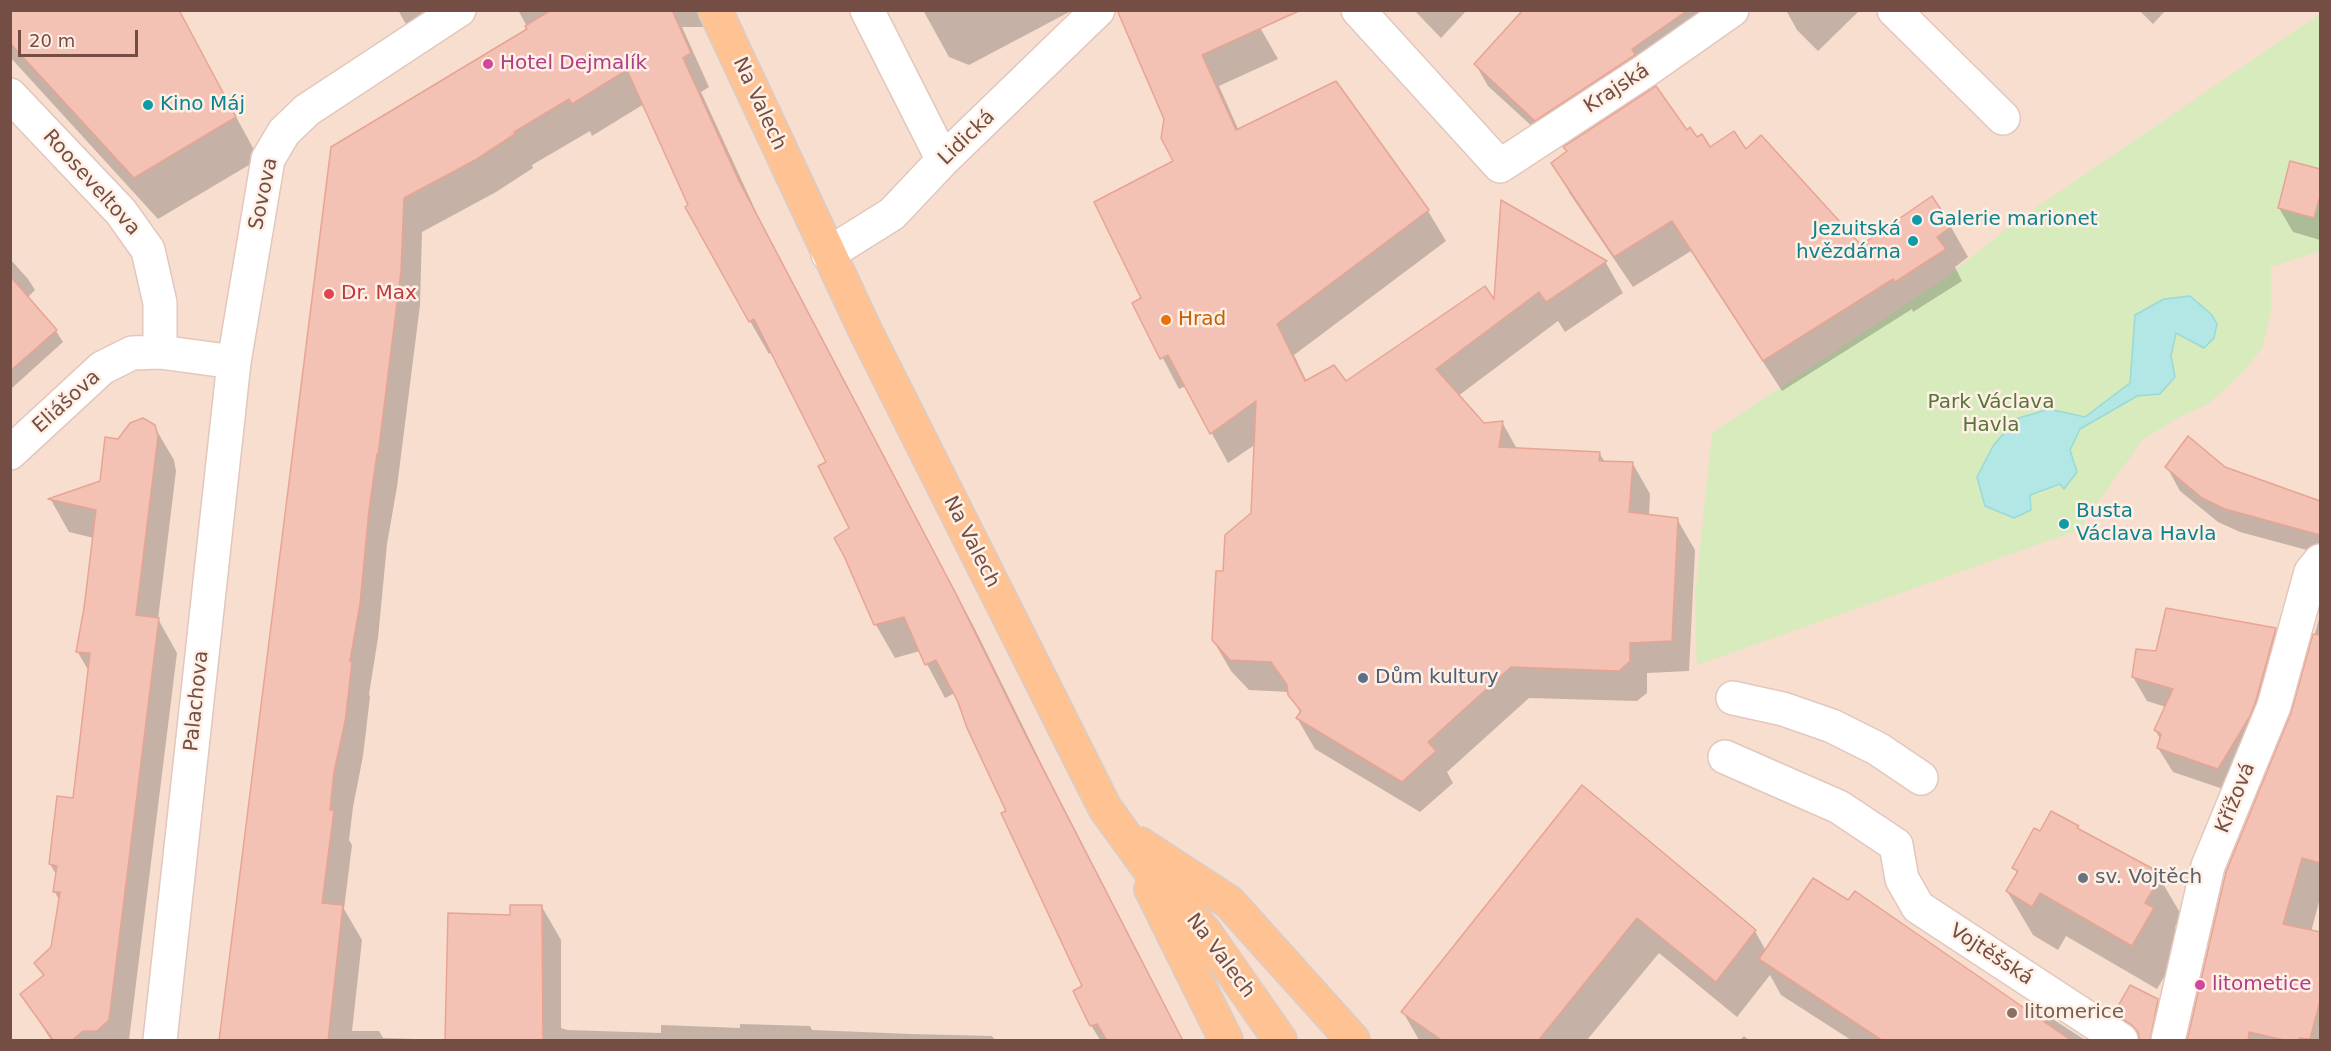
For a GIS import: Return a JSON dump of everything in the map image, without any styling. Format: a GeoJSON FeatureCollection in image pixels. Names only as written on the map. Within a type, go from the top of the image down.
{"type":"FeatureCollection","features":[{"type":"Feature","properties":{"kind":"main road","name":"Na Valech"},"geometry":{"type":"LineString","coordinates":[[715,10],[828,254],[1105,808],[1152,873],[1204,931],[1280,1041]]}},
{"type":"Feature","properties":{"kind":"main road"},"geometry":{"type":"LineString","coordinates":[[1125,836],[1226,1041]]}},
{"type":"Feature","properties":{"kind":"main road"},"geometry":{"type":"LineString","coordinates":[[1125,836],[1153,850],[1229,902],[1353,1041]]}},
{"type":"Feature","properties":{"kind":"street","name":"Sovova"},"geometry":{"type":"LineString","coordinates":[[234,362],[268,159],[284,132],[307,110],[459,10]]}},
{"type":"Feature","properties":{"kind":"street"},"geometry":{"type":"LineString","coordinates":[[867,10],[943,160]]}},
{"type":"Feature","properties":{"kind":"street","name":"Lidická"},"geometry":{"type":"LineString","coordinates":[[828,254],[892,214],[943,160],[1098,10]]}},
{"type":"Feature","properties":{"kind":"street","name":"Krajská"},"geometry":{"type":"LineString","coordinates":[[1358,10],[1500,166],[1645,71],[1732,10]]}},
{"type":"Feature","properties":{"kind":"street"},"geometry":{"type":"LineString","coordinates":[[1894,10],[2003,118]]}},
{"type":"Feature","properties":{"kind":"street","name":"Rooseveltova"},"geometry":{"type":"LineString","coordinates":[[10,95],[121,212],[148,250],[160,303],[160,352]]}},
{"type":"Feature","properties":{"kind":"street","name":"Eliášova"},"geometry":{"type":"LineString","coordinates":[[10,453],[102,368],[132,353],[160,352],[234,362]]}},
{"type":"Feature","properties":{"kind":"street","name":"Palachova"},"geometry":{"type":"LineString","coordinates":[[160,1041],[234,362]]}},
{"type":"Feature","properties":{"kind":"street","name":"Křížová"},"geometry":{"type":"LineString","coordinates":[[2168,1041],[2208,866],[2274,706],[2311,572],[2320,561]]}},
{"type":"Feature","properties":{"kind":"street"},"geometry":{"type":"LineString","coordinates":[[1733,698],[1783,709],[1832,726],[1878,749],[1921,778]]}},
{"type":"Feature","properties":{"kind":"street","name":"Vojtěšská"},"geometry":{"type":"LineString","coordinates":[[1725,758],[1839,807],[1896,845],[1902,879],[1918,907],[2121,1041]]}},
{"type":"Feature","properties":{"kind":"shaded area"},"geometry":{"type":"Polygon","coordinates":[[[11,11],[2320,11],[2320,1040],[11,1040],[11,11]]]}},
{"type":"Feature","properties":{"kind":"green space","name":"Park Václava Havla"},"geometry":{"type":"Polygon","coordinates":[[[2320,14],[2320,251],[2271,267],[2271,313],[2262,348],[2242,373],[2207,405],[2183,415],[2142,440],[2079,530],[1697,665],[1695,596],[1712,433],[1944,279],[2015,222],[2320,14]]]}},
{"type":"Feature","properties":{"kind":"water"},"geometry":{"type":"Polygon","coordinates":[[[2190,296],[2212,315],[2217,324],[2214,338],[2204,348],[2176,333],[2171,356],[2175,377],[2160,394],[2137,396],[2080,429],[2070,450],[2077,472],[2064,489],[2060,484],[2030,495],[2031,510],[2014,518],[1985,506],[1977,477],[1993,446],[2016,419],[2049,409],[2085,417],[2130,383],[2135,315],[2164,299],[2190,296]]]}},
{"type":"Feature","properties":{"kind":"building","name":"Kino Máj"},"geometry":{"type":"Polygon","coordinates":[[[10,10],[179,10],[236,117],[134,178],[10,43],[10,10]]]}},
{"type":"Feature","properties":{"kind":"building"},"geometry":{"type":"Polygon","coordinates":[[[551,10],[672,10],[691,53],[683,58],[739,181],[956,594],[1025,734],[1183,1041],[1107,1041],[1097,1024],[1090,1026],[1073,991],[1082,986],[1001,813],[1006,811],[967,728],[958,702],[936,660],[925,665],[904,617],[874,625],[834,538],[849,528],[818,466],[826,462],[754,319],[749,322],[685,207],[688,205],[627,70],[572,104],[569,99],[514,132],[515,134],[477,159],[404,198],[401,271],[369,510],[360,604],[350,661],[352,662],[345,722],[334,772],[330,810],[334,810],[322,903],[343,905],[328,1041],[219,1041],[331,147],[527,29],[525,26],[551,10]]]}},
{"type":"Feature","properties":{"kind":"building"},"geometry":{"type":"Polygon","coordinates":[[[1117,10],[1301,10],[1202,55],[1236,130],[1336,81],[1429,210],[1277,324],[1305,381],[1334,365],[1346,381],[1485,286],[1494,299],[1501,200],[1607,261],[1546,302],[1539,292],[1436,369],[1484,423],[1503,421],[1499,447],[1600,452],[1599,461],[1633,462],[1629,512],[1678,518],[1672,641],[1630,643],[1630,661],[1619,671],[1511,667],[1428,742],[1436,751],[1402,782],[1296,718],[1301,711],[1288,695],[1287,685],[1271,662],[1230,660],[1212,640],[1216,571],[1223,571],[1225,535],[1251,513],[1256,401],[1210,434],[1168,355],[1160,359],[1132,303],[1141,298],[1094,202],[1173,161],[1161,138],[1164,119],[1117,10]]]}},
{"type":"Feature","properties":{"kind":"building"},"geometry":{"type":"Polygon","coordinates":[[[1523,10],[1688,10],[1632,49],[1635,55],[1535,121],[1474,64],[1523,10]]]}},
{"type":"Feature","properties":{"kind":"building"},"geometry":{"type":"Polygon","coordinates":[[[1656,86],[1687,130],[1690,127],[1697,137],[1702,134],[1710,147],[1734,131],[1746,149],[1761,135],[1861,245],[1932,196],[1952,226],[1937,237],[1946,249],[1895,282],[1893,279],[1763,361],[1672,221],[1614,257],[1551,163],[1567,151],[1563,147],[1656,86]]]}},
{"type":"Feature","properties":{"kind":"building"},"geometry":{"type":"Polygon","coordinates":[[[2290,161],[2320,169],[2320,196],[2314,218],[2278,208],[2290,161]]]}},
{"type":"Feature","properties":{"kind":"building"},"geometry":{"type":"Polygon","coordinates":[[[10,276],[57,330],[10,371],[10,276]]]}},
{"type":"Feature","properties":{"kind":"building"},"geometry":{"type":"Polygon","coordinates":[[[143,418],[155,425],[158,436],[136,615],[159,618],[109,1020],[97,1031],[83,1031],[71,1041],[54,1041],[20,994],[44,975],[34,963],[51,947],[60,892],[53,892],[57,866],[49,864],[57,796],[73,798],[90,653],[76,652],[96,510],[48,499],[100,481],[105,437],[118,439],[130,423],[143,418]]]}},
{"type":"Feature","properties":{"kind":"building"},"geometry":{"type":"Polygon","coordinates":[[[2188,436],[2225,467],[2320,501],[2320,535],[2225,509],[2202,498],[2165,467],[2188,436]]]}},
{"type":"Feature","properties":{"kind":"building"},"geometry":{"type":"Polygon","coordinates":[[[2166,608],[2276,628],[2250,716],[2218,769],[2157,748],[2161,734],[2154,730],[2173,689],[2132,677],[2136,649],[2156,651],[2166,608]]]}},
{"type":"Feature","properties":{"kind":"building"},"geometry":{"type":"Polygon","coordinates":[[[2313,634],[2320,635],[2320,863],[2302,858],[2283,924],[2320,932],[2320,1001],[2310,1039],[2299,1038],[2299,1041],[2289,1041],[2249,1032],[2248,1041],[2187,1041],[2226,872],[2291,713],[2313,634]]]}},
{"type":"Feature","properties":{"kind":"building"},"geometry":{"type":"Polygon","coordinates":[[[1582,785],[1756,930],[1716,982],[1637,918],[1538,1041],[1443,1041],[1401,1012],[1582,785]]]}},
{"type":"Feature","properties":{"kind":"building","name":"sv. Vojtěch"},"geometry":{"type":"Polygon","coordinates":[[[2051,811],[2079,826],[2077,828],[2157,871],[2149,885],[2154,888],[2145,903],[2154,908],[2132,946],[2040,893],[2032,907],[2006,891],[2018,871],[2012,868],[2034,828],[2040,831],[2051,811]]]}},
{"type":"Feature","properties":{"kind":"building"},"geometry":{"type":"Polygon","coordinates":[[[1813,878],[1848,900],[1855,891],[2072,1041],[1883,1041],[1759,959],[1813,878]]]}},
{"type":"Feature","properties":{"kind":"building"},"geometry":{"type":"Polygon","coordinates":[[[510,905],[542,905],[543,1041],[445,1041],[448,913],[510,915],[510,905]]]}},
{"type":"Feature","properties":{"kind":"building"},"geometry":{"type":"Polygon","coordinates":[[[2130,985],[2158,999],[2150,1041],[2140,1041],[2138,1032],[2132,1025],[2114,1013],[2130,985]]]}},
{"type":"Feature","properties":{"kind":"place","name":"Hotel Dejmalík"},"geometry":{"type":"Point","coordinates":[488,64]}},
{"type":"Feature","properties":{"kind":"place","name":"Kino Máj"},"geometry":{"type":"Point","coordinates":[148,105]}},
{"type":"Feature","properties":{"kind":"place","name":"Galerie marionet"},"geometry":{"type":"Point","coordinates":[1917,220]}},
{"type":"Feature","properties":{"kind":"place","name":"Jezuitská hvězdárna"},"geometry":{"type":"Point","coordinates":[1913,241]}},
{"type":"Feature","properties":{"kind":"place","name":"Dr. Max"},"geometry":{"type":"Point","coordinates":[329,294]}},
{"type":"Feature","properties":{"kind":"place","name":"Hrad"},"geometry":{"type":"Point","coordinates":[1166,320]}},
{"type":"Feature","properties":{"kind":"place","name":"Busta Václava Havla"},"geometry":{"type":"Point","coordinates":[2064,524]}},
{"type":"Feature","properties":{"kind":"place","name":"Dům kultury"},"geometry":{"type":"Point","coordinates":[1363,678]}},
{"type":"Feature","properties":{"kind":"place","name":"sv. Vojtěch"},"geometry":{"type":"Point","coordinates":[2083,878]}},
{"type":"Feature","properties":{"kind":"place","name":"litometice"},"geometry":{"type":"Point","coordinates":[2200,985]}},
{"type":"Feature","properties":{"kind":"place","name":"litomerice"},"geometry":{"type":"Point","coordinates":[2012,1013]}}]}
